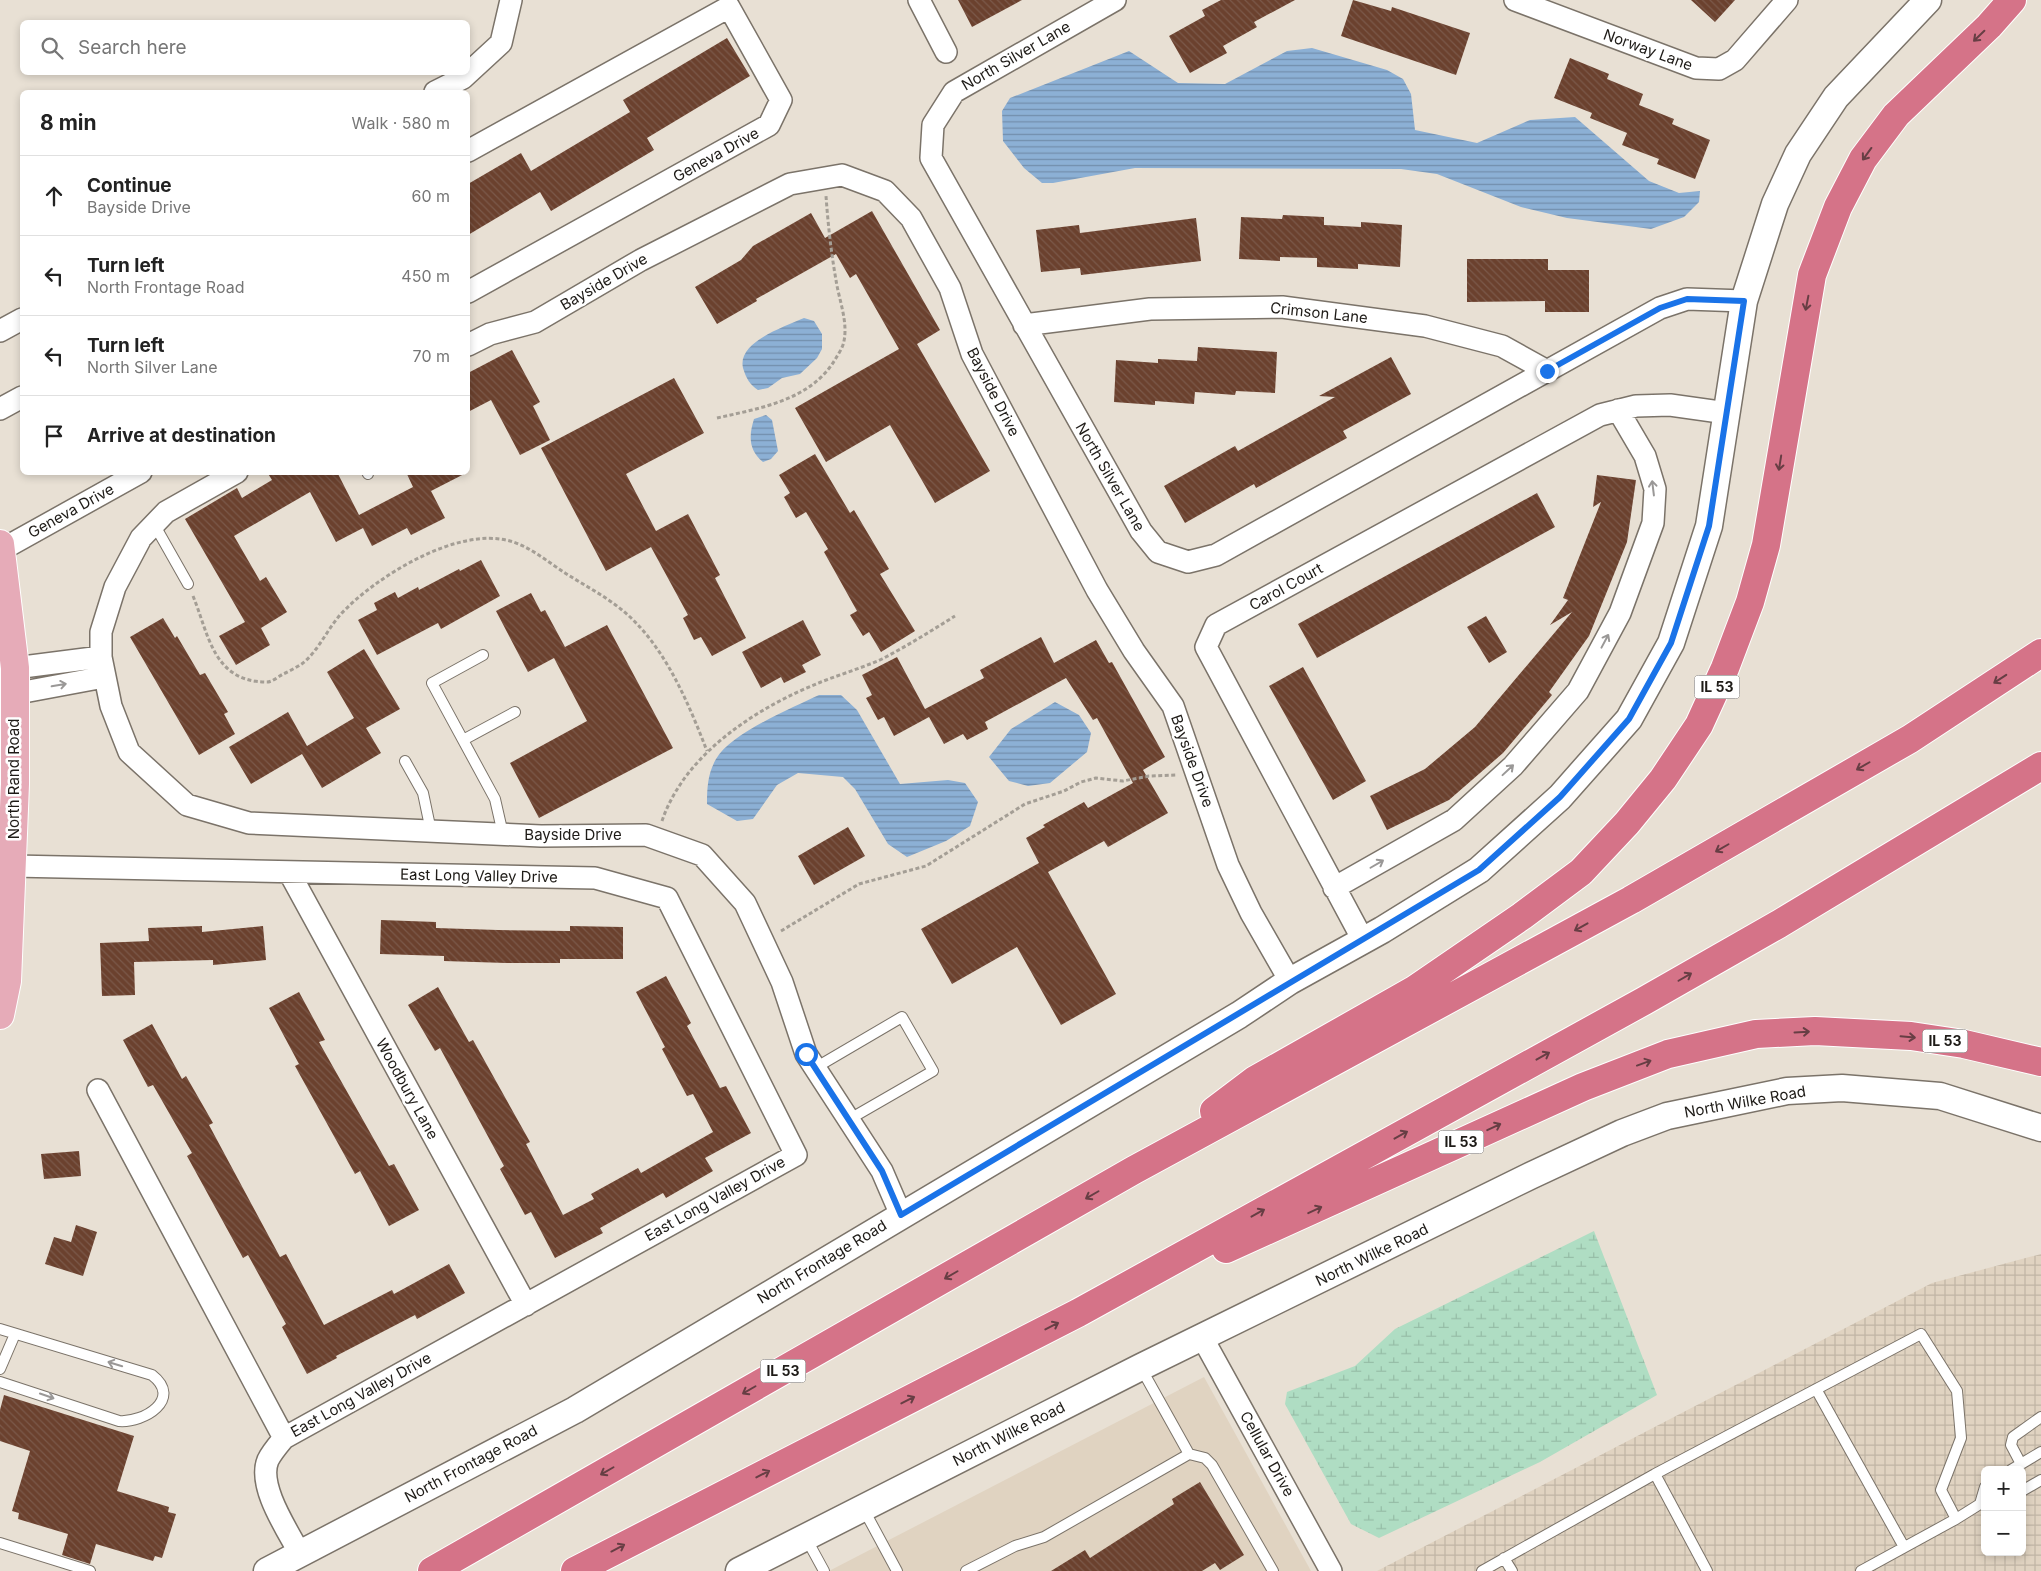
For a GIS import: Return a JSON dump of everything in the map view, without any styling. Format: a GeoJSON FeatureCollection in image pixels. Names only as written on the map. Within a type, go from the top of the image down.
{"type":"FeatureCollection","features":[{"type":"Feature","properties":{"kind":"highway","name":"IL 53"},"geometry":{"type":"LineString","coordinates":[[432,1571],[1134,1170],[1255,1080],[1414,990],[1522,916],[1581,872],[1627,823],[1663,779],[1699,725],[1725,668],[1750,602],[1766,544],[1812,275],[1838,207],[1863,159],[1896,115],[1989,26],[2012,0]]}},
{"type":"Feature","properties":{"kind":"highway"},"geometry":{"type":"LineString","coordinates":[[1134,1170],[1639,895],[1910,738],[2041,653]]}},
{"type":"Feature","properties":{"kind":"highway"},"geometry":{"type":"LineString","coordinates":[[1078,1313],[1644,1001],[1787,919],[2041,766]]}},
{"type":"Feature","properties":{"kind":"highway","name":"IL 53"},"geometry":{"type":"LineString","coordinates":[[575,1571],[1078,1313],[1289,1222],[1582,1087],[1668,1054],[1756,1034],[1815,1031],[1911,1036],[1964,1044],[2041,1062]]}},
{"type":"Feature","properties":{"kind":"main road","name":"North Rand Road"},"geometry":{"type":"LineString","coordinates":[[0,1015],[7,981],[4,933],[13,866],[15,800],[14,681],[1,558]]}},
{"type":"Feature","properties":{"kind":"street"},"geometry":{"type":"LineString","coordinates":[[470,72],[501,43],[511,0]]}},
{"type":"Feature","properties":{"kind":"street"},"geometry":{"type":"LineString","coordinates":[[919,0],[946,52]]}},
{"type":"Feature","properties":{"kind":"street","name":"North Silver Lane"},"geometry":{"type":"LineString","coordinates":[[1115,0],[954,92],[933,125],[930,158],[1141,531],[1158,552],[1188,562],[1216,555],[1660,308],[1687,299],[1744,301]]}},
{"type":"Feature","properties":{"kind":"street","name":"Norway Lane"},"geometry":{"type":"LineString","coordinates":[[1515,0],[1696,68],[1719,69],[1735,60],[1787,0]]}},
{"type":"Feature","properties":{"kind":"street","name":"North Frontage Road"},"geometry":{"type":"LineString","coordinates":[[267,1571],[575,1410],[1239,1015],[1290,981],[1363,940],[1479,870],[1560,797],[1629,719],[1671,643],[1709,526],[1744,301],[1775,204],[1798,154],[1836,97],[1928,0]]}},
{"type":"Feature","properties":{"kind":"street","name":"Geneva Drive"},"geometry":{"type":"LineString","coordinates":[[470,150],[728,7],[781,100],[769,126],[470,291]]}},
{"type":"Feature","properties":{"kind":"street"},"geometry":{"type":"LineString","coordinates":[[439,90],[466,75]]}},
{"type":"Feature","properties":{"kind":"street","name":"Bayside Drive"},"geometry":{"type":"LineString","coordinates":[[470,344],[490,334],[535,322],[641,260],[790,184],[842,175],[885,191],[911,218],[950,288],[972,354],[1097,590],[1134,651],[1172,706],[1198,775],[1228,865],[1251,913],[1290,981]]}},
{"type":"Feature","properties":{"kind":"street","name":"Crimson Lane"},"geometry":{"type":"LineString","coordinates":[[1024,326],[1150,309],[1282,307],[1425,326],[1502,346],[1547,371]]}},
{"type":"Feature","properties":{"kind":"street"},"geometry":{"type":"LineString","coordinates":[[0,331],[20,320]]}},
{"type":"Feature","properties":{"kind":"street"},"geometry":{"type":"LineString","coordinates":[[0,409],[20,398]]}},
{"type":"Feature","properties":{"kind":"street","name":"Carol Court"},"geometry":{"type":"LineString","coordinates":[[1363,940],[1206,647],[1216,626],[1600,414],[1636,406],[1670,405],[1726,412]]}},
{"type":"Feature","properties":{"kind":"street"},"geometry":{"type":"LineString","coordinates":[[1334,888],[1454,820],[1513,766],[1578,691],[1620,613],[1653,523],[1655,489],[1645,456],[1618,410]]}},
{"type":"Feature","properties":{"kind":"street","name":"Geneva Drive"},"geometry":{"type":"LineString","coordinates":[[1,558],[136,475]]}},
{"type":"Feature","properties":{"kind":"street","name":"Bayside Drive"},"geometry":{"type":"LineString","coordinates":[[232,475],[166,512],[141,538],[115,587],[101,632],[102,667],[111,706],[129,752],[187,805],[249,823],[503,834],[646,835],[702,855],[745,903],[782,982],[806,1054],[882,1171],[901,1215]]}},
{"type":"Feature","properties":{"kind":"street"},"geometry":{"type":"LineString","coordinates":[[14,681],[102,667]]}},
{"type":"Feature","properties":{"kind":"street"},"geometry":{"type":"LineString","coordinates":[[0,823],[15,800]]}},
{"type":"Feature","properties":{"kind":"street","name":"East Long Valley Drive"},"geometry":{"type":"LineString","coordinates":[[13,866],[595,878],[667,898],[796,1155],[284,1438],[98,1090]]}},
{"type":"Feature","properties":{"kind":"street","name":"Woodbury Lane"},"geometry":{"type":"LineString","coordinates":[[288,872],[526,1305]]}},
{"type":"Feature","properties":{"kind":"street","name":"North Wilke Road"},"geometry":{"type":"LineString","coordinates":[[739,1571],[1202,1337],[1547,1168],[1622,1133],[1667,1116],[1787,1091],[1842,1088],[1940,1096],[2041,1128]]}},
{"type":"Feature","properties":{"kind":"street","name":"Cellular Drive"},"geometry":{"type":"LineString","coordinates":[[1202,1337],[1331,1571]]}},
{"type":"Feature","properties":{"kind":"street"},"geometry":{"type":"LineString","coordinates":[[284,1438],[268,1460],[266,1482],[274,1505],[300,1554]]}},
{"type":"Feature","properties":{"kind":"lane"},"geometry":{"type":"LineString","coordinates":[[154,524],[188,584]]}},
{"type":"Feature","properties":{"kind":"lane"},"geometry":{"type":"LineString","coordinates":[[483,655],[432,683],[495,798],[503,834]]}},
{"type":"Feature","properties":{"kind":"lane"},"geometry":{"type":"LineString","coordinates":[[463,740],[515,712]]}},
{"type":"Feature","properties":{"kind":"lane"},"geometry":{"type":"LineString","coordinates":[[405,761],[423,793],[431,831]]}},
{"type":"Feature","properties":{"kind":"lane"},"geometry":{"type":"LineString","coordinates":[[815,1068],[902,1017],[933,1071],[848,1120]]}},
{"type":"Feature","properties":{"kind":"lane"},"geometry":{"type":"LineString","coordinates":[[0,1329],[152,1375],[160,1381],[165,1393],[162,1403],[152,1411],[126,1422],[0,1382]]}},
{"type":"Feature","properties":{"kind":"lane"},"geometry":{"type":"LineString","coordinates":[[0,1369],[15,1334]]}},
{"type":"Feature","properties":{"kind":"lane"},"geometry":{"type":"LineString","coordinates":[[1482,1571],[1655,1474],[1921,1334],[1958,1391],[1961,1438],[1941,1490],[1956,1519]]}},
{"type":"Feature","properties":{"kind":"lane"},"geometry":{"type":"LineString","coordinates":[[1141,1367],[1189,1454]]}},
{"type":"Feature","properties":{"kind":"lane"},"geometry":{"type":"LineString","coordinates":[[1816,1389],[1904,1547]]}},
{"type":"Feature","properties":{"kind":"lane"},"geometry":{"type":"LineString","coordinates":[[2021,1464],[2011,1445],[2013,1436],[2041,1417]]}},
{"type":"Feature","properties":{"kind":"lane"},"geometry":{"type":"LineString","coordinates":[[2018,1466],[2041,1452]]}},
{"type":"Feature","properties":{"kind":"lane"},"geometry":{"type":"LineString","coordinates":[[966,1571],[1015,1546],[1044,1536],[1189,1454],[1205,1458],[1212,1465],[1273,1571]]}},
{"type":"Feature","properties":{"kind":"lane"},"geometry":{"type":"LineString","coordinates":[[1655,1474],[1707,1571]]}},
{"type":"Feature","properties":{"kind":"lane"},"geometry":{"type":"LineString","coordinates":[[2026,1489],[2041,1480]]}},
{"type":"Feature","properties":{"kind":"lane"},"geometry":{"type":"LineString","coordinates":[[1861,1571],[1981,1505]]}},
{"type":"Feature","properties":{"kind":"lane"},"geometry":{"type":"LineString","coordinates":[[862,1508],[897,1571]]}},
{"type":"Feature","properties":{"kind":"lane"},"geometry":{"type":"LineString","coordinates":[[805,1538],[824,1571]]}},
{"type":"Feature","properties":{"kind":"lane"},"geometry":{"type":"LineString","coordinates":[[0,1543],[90,1571]]}},
{"type":"Feature","properties":{"kind":"lane"},"geometry":{"type":"LineString","coordinates":[[1504,1558],[1512,1571]]}},
{"type":"Feature","properties":{"kind":"path"},"geometry":{"type":"LineString","coordinates":[[717,418],[778,403],[808,388],[828,373],[839,353],[844,341],[844,319],[829,232],[825,178]]}},
{"type":"Feature","properties":{"kind":"path"},"geometry":{"type":"LineString","coordinates":[[188,584],[212,649],[226,670],[250,680],[269,682],[304,662],[341,615],[368,590],[410,563],[445,546],[466,540],[485,537],[511,541],[537,555],[622,610],[643,631],[662,657],[686,702],[707,751]]}},
{"type":"Feature","properties":{"kind":"path"},"geometry":{"type":"LineString","coordinates":[[656,838],[663,816],[683,779],[707,751],[734,730],[792,695],[883,658],[955,616]]}},
{"type":"Feature","properties":{"kind":"path"},"geometry":{"type":"LineString","coordinates":[[763,941],[859,884],[926,866],[1025,804],[1064,791],[1081,782],[1096,778],[1123,781],[1149,776],[1198,775]]}},
{"type":"Feature","properties":{"kind":"shaded area"},"geometry":{"type":"Polygon","coordinates":[[[2041,1254],[2041,1571],[1377,1571],[1932,1283],[2041,1254]]]}},
{"type":"Feature","properties":{"kind":"shaded area"},"geometry":{"type":"Polygon","coordinates":[[[1204,1377],[1311,1571],[829,1571],[1204,1377]]]}},
{"type":"Feature","properties":{"kind":"green space"},"geometry":{"type":"Polygon","coordinates":[[[1594,1231],[1657,1395],[1540,1462],[1379,1538],[1351,1524],[1285,1404],[1287,1392],[1355,1366],[1395,1329],[1594,1231]]]}},
{"type":"Feature","properties":{"kind":"water"},"geometry":{"type":"Polygon","coordinates":[[[1312,48],[1387,70],[1403,79],[1411,94],[1415,130],[1477,143],[1530,120],[1575,117],[1649,181],[1679,193],[1700,191],[1699,202],[1684,217],[1651,229],[1567,218],[1521,207],[1437,174],[1401,169],[1135,168],[1053,183],[1042,183],[1024,168],[1003,141],[1002,111],[1010,98],[1129,51],[1178,83],[1225,84],[1287,51],[1312,48]]]}},
{"type":"Feature","properties":{"kind":"water"},"geometry":{"type":"Polygon","coordinates":[[[804,318],[814,321],[822,334],[822,349],[817,358],[800,374],[782,378],[768,388],[758,390],[749,381],[743,368],[743,359],[747,350],[754,343],[774,331],[804,318]]]}},
{"type":"Feature","properties":{"kind":"water"},"geometry":{"type":"Polygon","coordinates":[[[766,415],[772,420],[778,451],[771,459],[763,462],[752,447],[751,431],[754,419],[766,415]]]}},
{"type":"Feature","properties":{"kind":"water"},"geometry":{"type":"Polygon","coordinates":[[[819,695],[841,695],[857,710],[900,784],[948,780],[965,783],[978,802],[970,826],[946,841],[907,857],[888,844],[855,789],[843,777],[798,773],[777,785],[753,819],[737,821],[707,804],[711,770],[716,759],[724,749],[763,722],[819,695]]]}},
{"type":"Feature","properties":{"kind":"water"},"geometry":{"type":"Polygon","coordinates":[[[1055,702],[1079,715],[1091,733],[1087,752],[1050,783],[1028,786],[1009,781],[989,757],[1011,729],[1055,702]]]}},
{"type":"Feature","properties":{"kind":"building"},"geometry":{"type":"Polygon","coordinates":[[[958,0],[1022,0],[972,27],[958,0]]]}},
{"type":"Feature","properties":{"kind":"building"},"geometry":{"type":"Polygon","coordinates":[[[1221,0],[1295,0],[1254,22],[1257,27],[1223,46],[1227,53],[1190,73],[1169,36],[1205,16],[1202,10],[1221,0]]]}},
{"type":"Feature","properties":{"kind":"building"},"geometry":{"type":"Polygon","coordinates":[[[1353,0],[1391,11],[1392,7],[1470,33],[1456,75],[1341,36],[1353,0]]]}},
{"type":"Feature","properties":{"kind":"building"},"geometry":{"type":"Polygon","coordinates":[[[1691,0],[1735,0],[1715,22],[1691,0]]]}},
{"type":"Feature","properties":{"kind":"building"},"geometry":{"type":"Polygon","coordinates":[[[727,38],[750,76],[647,138],[654,150],[551,211],[540,192],[470,234],[470,183],[521,153],[531,171],[630,112],[623,100],[727,38]]]}},
{"type":"Feature","properties":{"kind":"building"},"geometry":{"type":"Polygon","coordinates":[[[1570,58],[1609,74],[1607,79],[1643,94],[1639,105],[1674,119],[1672,124],[1710,140],[1695,179],[1657,164],[1659,159],[1622,145],[1627,133],[1590,118],[1592,113],[1554,98],[1570,58]]]}},
{"type":"Feature","properties":{"kind":"building"},"geometry":{"type":"Polygon","coordinates":[[[872,211],[940,330],[917,344],[990,471],[935,503],[890,425],[826,462],[795,408],[899,349],[856,274],[850,278],[836,254],[756,299],[757,301],[717,324],[695,287],[741,260],[753,246],[811,213],[825,238],[872,211]]]}},
{"type":"Feature","properties":{"kind":"building"},"geometry":{"type":"Polygon","coordinates":[[[1283,215],[1324,217],[1324,225],[1361,227],[1361,222],[1402,225],[1400,267],[1358,264],[1358,269],[1317,267],[1317,258],[1280,257],[1280,261],[1239,259],[1241,217],[1282,219],[1283,215]]]}},
{"type":"Feature","properties":{"kind":"building"},"geometry":{"type":"Polygon","coordinates":[[[1196,218],[1201,261],[1081,275],[1080,268],[1041,272],[1036,230],[1079,225],[1080,233],[1196,218]]]}},
{"type":"Feature","properties":{"kind":"building"},"geometry":{"type":"Polygon","coordinates":[[[1467,259],[1548,259],[1548,270],[1589,270],[1589,312],[1545,312],[1545,301],[1467,302],[1467,259]]]}},
{"type":"Feature","properties":{"kind":"building"},"geometry":{"type":"Polygon","coordinates":[[[1198,347],[1277,352],[1275,393],[1236,391],[1235,395],[1195,392],[1194,404],[1155,401],[1155,405],[1114,402],[1116,360],[1158,363],[1158,359],[1197,361],[1198,347]]]}},
{"type":"Feature","properties":{"kind":"building"},"geometry":{"type":"Polygon","coordinates":[[[512,350],[540,402],[533,406],[550,440],[520,455],[491,400],[470,411],[470,372],[512,350]]]}},
{"type":"Feature","properties":{"kind":"building"},"geometry":{"type":"Polygon","coordinates":[[[1391,357],[1411,394],[1343,431],[1347,438],[1256,488],[1254,484],[1185,523],[1164,486],[1235,446],[1238,451],[1335,397],[1319,396],[1391,357]]]}},
{"type":"Feature","properties":{"kind":"building"},"geometry":{"type":"Polygon","coordinates":[[[674,378],[704,433],[626,474],[656,531],[688,514],[720,575],[715,578],[746,638],[712,656],[701,637],[694,640],[683,618],[688,615],[651,547],[606,571],[541,448],[674,378]]]}},
{"type":"Feature","properties":{"kind":"building"},"geometry":{"type":"Polygon","coordinates":[[[815,454],[850,513],[854,510],[889,569],[880,574],[915,631],[881,652],[869,632],[863,636],[850,615],[857,611],[824,552],[828,549],[806,512],[796,518],[784,497],[790,493],[779,475],[815,454]]]}},
{"type":"Feature","properties":{"kind":"building"},"geometry":{"type":"Polygon","coordinates":[[[269,475],[339,475],[359,515],[413,487],[407,475],[462,475],[431,491],[445,518],[411,535],[407,528],[372,546],[363,528],[336,542],[310,492],[234,536],[260,581],[266,577],[287,612],[261,628],[270,645],[236,665],[219,636],[245,622],[185,519],[237,488],[242,498],[272,480],[269,475]]]}},
{"type":"Feature","properties":{"kind":"building"},"geometry":{"type":"Polygon","coordinates":[[[1597,475],[1636,480],[1627,542],[1589,636],[1549,692],[1552,695],[1503,753],[1449,800],[1387,830],[1370,796],[1425,769],[1475,727],[1572,612],[1550,625],[1568,600],[1563,598],[1601,502],[1593,507],[1597,475]]]}},
{"type":"Feature","properties":{"kind":"building"},"geometry":{"type":"Polygon","coordinates":[[[1537,493],[1555,527],[1317,658],[1298,624],[1537,493]]]}},
{"type":"Feature","properties":{"kind":"building"},"geometry":{"type":"Polygon","coordinates":[[[481,560],[500,596],[441,629],[438,623],[377,655],[358,620],[377,610],[374,603],[395,592],[398,598],[418,587],[419,590],[481,560]]]}},
{"type":"Feature","properties":{"kind":"building"},"geometry":{"type":"Polygon","coordinates":[[[531,593],[541,612],[545,610],[565,647],[607,625],[673,748],[539,818],[510,763],[587,721],[554,658],[528,672],[496,611],[531,593]]]}},
{"type":"Feature","properties":{"kind":"building"},"geometry":{"type":"Polygon","coordinates":[[[1486,616],[1507,652],[1489,663],[1467,627],[1486,616]]]}},
{"type":"Feature","properties":{"kind":"building"},"geometry":{"type":"Polygon","coordinates":[[[163,618],[175,638],[177,636],[200,675],[205,673],[228,712],[224,714],[235,734],[199,755],[130,637],[163,618]]]}},
{"type":"Feature","properties":{"kind":"building"},"geometry":{"type":"Polygon","coordinates":[[[803,620],[821,655],[802,665],[806,672],[784,683],[781,677],[761,688],[742,652],[803,620]]]}},
{"type":"Feature","properties":{"kind":"building"},"geometry":{"type":"Polygon","coordinates":[[[1041,637],[1054,663],[1096,640],[1109,663],[1112,662],[1165,757],[1143,770],[1168,813],[1108,847],[1104,841],[1048,872],[1116,994],[1061,1025],[1017,947],[952,984],[921,929],[1039,863],[1026,838],[1045,827],[1043,825],[1084,802],[1088,808],[1133,783],[1097,718],[1093,720],[1066,678],[985,722],[988,729],[967,740],[963,734],[944,744],[929,717],[894,736],[884,717],[878,720],[866,698],[872,695],[862,675],[897,657],[925,709],[984,678],[980,670],[1041,637]]]}},
{"type":"Feature","properties":{"kind":"building"},"geometry":{"type":"Polygon","coordinates":[[[364,649],[400,709],[366,728],[381,753],[322,788],[302,754],[251,784],[229,747],[288,712],[307,746],[354,718],[327,672],[364,649]]]}},
{"type":"Feature","properties":{"kind":"building"},"geometry":{"type":"Polygon","coordinates":[[[1303,667],[1366,781],[1333,800],[1269,686],[1303,667]]]}},
{"type":"Feature","properties":{"kind":"building"},"geometry":{"type":"Polygon","coordinates":[[[848,827],[865,856],[814,885],[798,856],[848,827]]]}},
{"type":"Feature","properties":{"kind":"building"},"geometry":{"type":"Polygon","coordinates":[[[381,920],[436,922],[436,928],[498,930],[570,931],[570,926],[623,927],[623,959],[560,959],[560,963],[506,963],[444,961],[444,956],[380,954],[381,920]]]}},
{"type":"Feature","properties":{"kind":"building"},"geometry":{"type":"Polygon","coordinates":[[[202,926],[202,932],[263,926],[266,960],[213,965],[213,960],[134,962],[135,995],[102,996],[100,943],[149,941],[148,928],[202,926]]]}},
{"type":"Feature","properties":{"kind":"building"},"geometry":{"type":"Polygon","coordinates":[[[666,976],[691,1023],[687,1026],[720,1088],[726,1086],[751,1133],[705,1158],[713,1171],[666,1198],[663,1193],[600,1228],[603,1233],[555,1258],[531,1212],[525,1215],[500,1169],[504,1166],[440,1048],[435,1051],[408,1005],[438,987],[469,1042],[473,1040],[530,1142],[526,1144],[563,1215],[594,1199],[591,1194],[638,1168],[641,1173],[713,1132],[693,1094],[687,1096],[662,1049],[665,1047],[636,992],[666,976]]]}},
{"type":"Feature","properties":{"kind":"building"},"geometry":{"type":"Polygon","coordinates":[[[299,992],[325,1040],[319,1042],[389,1166],[394,1164],[419,1210],[389,1226],[360,1171],[355,1174],[295,1066],[299,1064],[269,1008],[299,992]]]}},
{"type":"Feature","properties":{"kind":"building"},"geometry":{"type":"Polygon","coordinates":[[[152,1024],[182,1079],[186,1076],[213,1123],[209,1125],[280,1257],[286,1254],[324,1325],[392,1290],[394,1294],[449,1264],[465,1293],[417,1319],[415,1315],[336,1356],[337,1358],[307,1374],[282,1327],[286,1324],[248,1255],[243,1258],[187,1156],[192,1153],[153,1085],[148,1087],[123,1040],[152,1024]]]}},
{"type":"Feature","properties":{"kind":"building"},"geometry":{"type":"Polygon","coordinates":[[[79,1151],[81,1176],[44,1179],[41,1154],[79,1151]]]}},
{"type":"Feature","properties":{"kind":"building"},"geometry":{"type":"Polygon","coordinates":[[[76,1225],[97,1232],[83,1276],[45,1264],[54,1237],[71,1242],[76,1225]]]}},
{"type":"Feature","properties":{"kind":"building"},"geometry":{"type":"Polygon","coordinates":[[[4,1395],[134,1436],[117,1491],[169,1507],[168,1512],[176,1514],[162,1558],[155,1556],[153,1561],[96,1544],[90,1564],[62,1555],[68,1534],[18,1519],[19,1513],[12,1511],[30,1451],[0,1441],[0,1410],[4,1395]]]}},
{"type":"Feature","properties":{"kind":"building"},"geometry":{"type":"Polygon","coordinates":[[[1200,1482],[1244,1555],[1220,1570],[1215,1563],[1202,1571],[1051,1571],[1085,1550],[1090,1558],[1174,1504],[1172,1499],[1200,1482]]]}},
{"type":"Feature","properties":{"kind":"route"},"geometry":{"type":"LineString","coordinates":[[806,1054],[882,1171],[901,1215],[1239,1015],[1290,981],[1382,930],[1479,870],[1560,797],[1629,719],[1671,643],[1709,526],[1744,301],[1687,299],[1660,308],[1547,371]]}}]}
